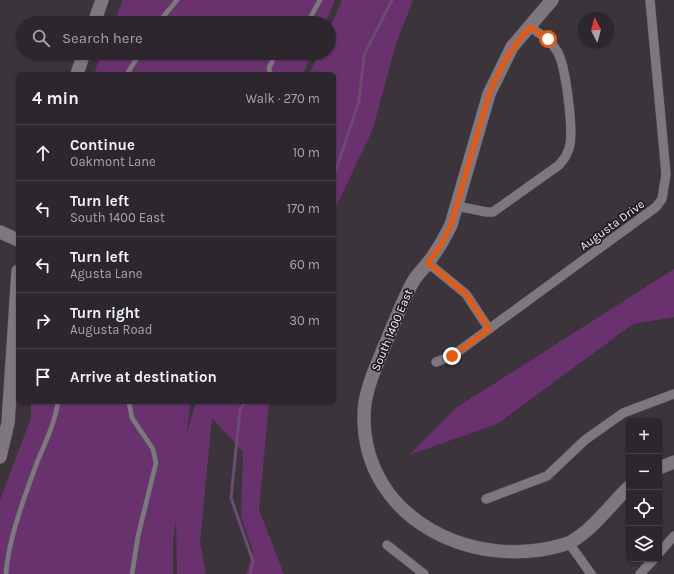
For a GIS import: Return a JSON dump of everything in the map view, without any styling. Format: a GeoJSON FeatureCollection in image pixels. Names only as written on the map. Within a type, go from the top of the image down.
{"type":"FeatureCollection","features":[{"type":"Feature","properties":{"kind":"street"},"geometry":{"type":"LineString","coordinates":[[96,16],[102,0]]}},
{"type":"Feature","properties":{"kind":"street","name":"South 1400 East"},"geometry":{"type":"LineString","coordinates":[[552,0],[512,47],[489,94],[451,225],[442,243],[415,278],[407,292],[372,376],[366,397],[364,416],[366,437],[371,461],[379,479],[393,503],[405,518],[424,534],[465,554],[504,559],[528,557],[569,543],[592,526],[626,490]]}},
{"type":"Feature","properties":{"kind":"street","name":"Augusta Drive"},"geometry":{"type":"LineString","coordinates":[[436,362],[452,356],[656,207],[662,199],[666,174],[650,0]]}},
{"type":"Feature","properties":{"kind":"street"},"geometry":{"type":"LineString","coordinates":[[457,206],[493,212],[559,165],[567,156],[571,130],[563,64],[557,50],[548,39],[530,27]]}},
{"type":"Feature","properties":{"kind":"street"},"geometry":{"type":"LineString","coordinates":[[78,72],[82,60]]}},
{"type":"Feature","properties":{"kind":"street"},"geometry":{"type":"LineString","coordinates":[[0,232],[16,239]]}},
{"type":"Feature","properties":{"kind":"street"},"geometry":{"type":"LineString","coordinates":[[428,263],[466,294],[489,329]]}},
{"type":"Feature","properties":{"kind":"street"},"geometry":{"type":"LineString","coordinates":[[0,457],[8,423],[16,301]]}},
{"type":"Feature","properties":{"kind":"street"},"geometry":{"type":"LineString","coordinates":[[486,499],[546,476],[585,440],[623,413],[674,394]]}},
{"type":"Feature","properties":{"kind":"street"},"geometry":{"type":"LineString","coordinates":[[662,467],[674,462]]}},
{"type":"Feature","properties":{"kind":"street"},"geometry":{"type":"LineString","coordinates":[[662,550],[674,536]]}},
{"type":"Feature","properties":{"kind":"street"},"geometry":{"type":"LineString","coordinates":[[569,543],[591,574]]}},
{"type":"Feature","properties":{"kind":"street"},"geometry":{"type":"LineString","coordinates":[[387,545],[424,574]]}},
{"type":"Feature","properties":{"kind":"street"},"geometry":{"type":"LineString","coordinates":[[640,574],[651,562]]}},
{"type":"Feature","properties":{"kind":"lane"},"geometry":{"type":"LineString","coordinates":[[164,16],[177,0]]}},
{"type":"Feature","properties":{"kind":"lane"},"geometry":{"type":"LineString","coordinates":[[311,16],[320,0]]}},
{"type":"Feature","properties":{"kind":"lane"},"geometry":{"type":"LineString","coordinates":[[128,72],[136,60]]}},
{"type":"Feature","properties":{"kind":"lane"},"geometry":{"type":"LineString","coordinates":[[270,72],[269,68],[273,60]]}},
{"type":"Feature","properties":{"kind":"lane"},"geometry":{"type":"LineString","coordinates":[[6,574],[10,545],[38,460],[48,436],[57,404]]}},
{"type":"Feature","properties":{"kind":"lane"},"geometry":{"type":"LineString","coordinates":[[129,404],[132,418],[153,449],[156,463],[138,536],[132,574]]}},
{"type":"Feature","properties":{"kind":"shaded area"},"geometry":{"type":"Polygon","coordinates":[[[123,0],[335,0],[328,16],[117,16],[123,0]]]}},
{"type":"Feature","properties":{"kind":"shaded area"},"geometry":{"type":"Polygon","coordinates":[[[342,0],[413,0],[396,44],[372,131],[336,207],[336,72],[310,72],[316,60],[336,60],[335,16],[342,0]]]}},
{"type":"Feature","properties":{"kind":"shaded area"},"geometry":{"type":"Polygon","coordinates":[[[99,60],[309,60],[304,72],[95,72],[99,60]]]}},
{"type":"Feature","properties":{"kind":"shaded area"},"geometry":{"type":"Polygon","coordinates":[[[674,269],[674,317],[633,324],[497,424],[409,455],[456,408],[674,269]]]}},
{"type":"Feature","properties":{"kind":"shaded area"},"geometry":{"type":"Polygon","coordinates":[[[31,404],[191,404],[186,436],[195,404],[269,404],[259,510],[284,574],[246,574],[253,552],[241,516],[243,452],[212,418],[200,543],[206,574],[177,574],[176,519],[173,541],[173,574],[0,574],[0,500],[31,418],[31,404]]]}},
{"type":"Feature","properties":{"kind":"waterway"},"geometry":{"type":"LineString","coordinates":[[336,170],[359,101],[364,55],[392,0]]}},
{"type":"Feature","properties":{"kind":"waterway"},"geometry":{"type":"LineString","coordinates":[[244,404],[240,410],[231,498],[253,561],[250,574]]}},
{"type":"Feature","properties":{"kind":"route"},"geometry":{"type":"LineString","coordinates":[[452,356],[489,329],[466,294],[428,263],[442,243],[451,225],[489,94],[497,74],[512,47],[530,27],[548,39]]}}]}
